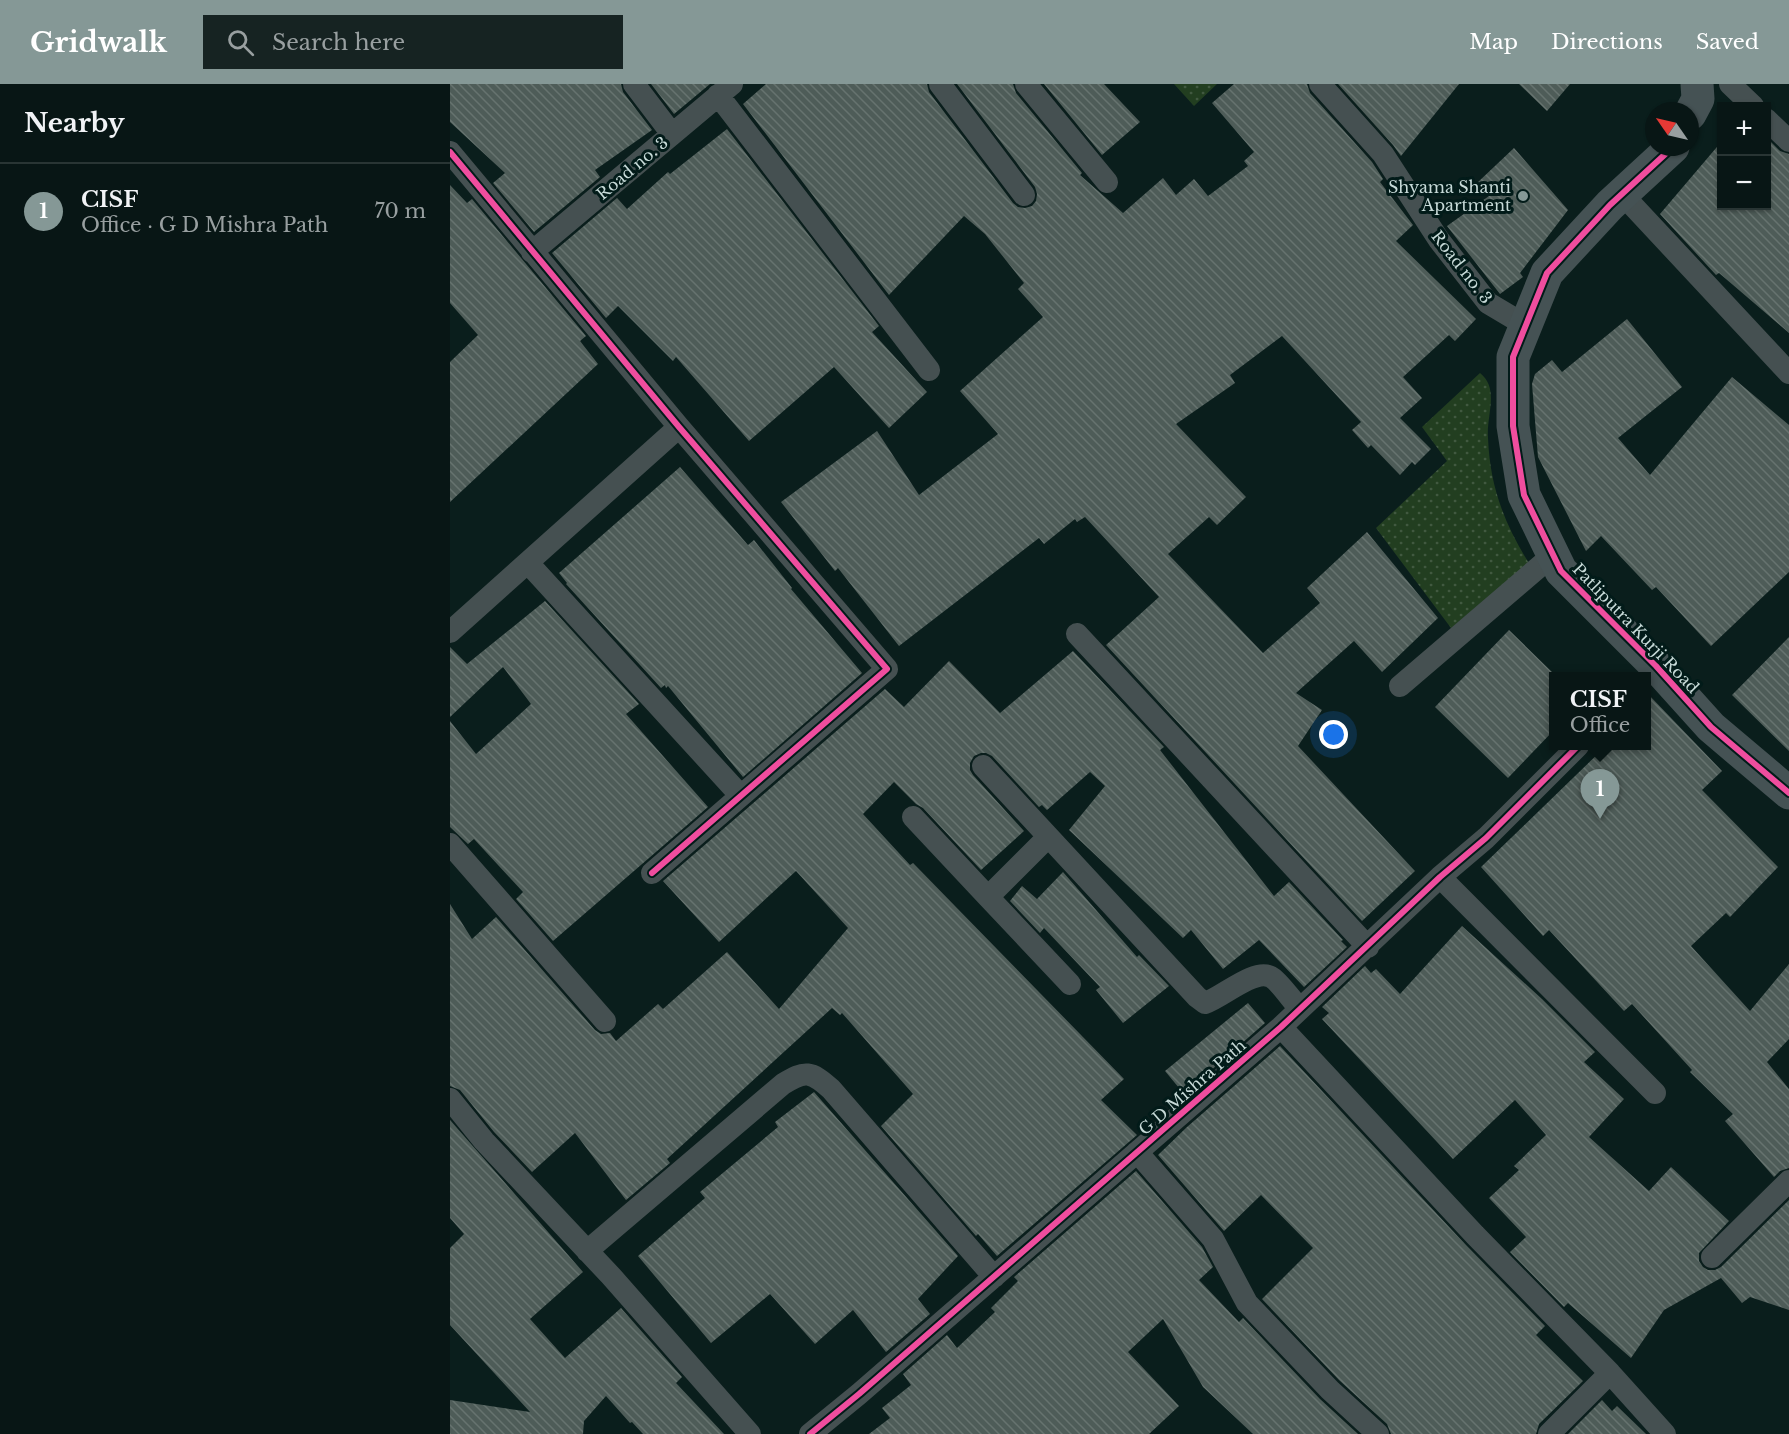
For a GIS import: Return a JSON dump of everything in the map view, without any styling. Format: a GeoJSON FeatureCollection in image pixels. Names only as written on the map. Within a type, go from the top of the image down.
{"type":"FeatureCollection","features":[{"type":"Feature","properties":{"kind":"street"},"geometry":{"type":"LineString","coordinates":[[634,84],[672,134]]}},
{"type":"Feature","properties":{"kind":"street"},"geometry":{"type":"LineString","coordinates":[[940,84],[1024,195]]}},
{"type":"Feature","properties":{"kind":"street"},"geometry":{"type":"LineString","coordinates":[[1026,84],[1107,182]]}},
{"type":"Feature","properties":{"kind":"street","name":"Road no. 3"},"geometry":{"type":"LineString","coordinates":[[1320,84],[1383,154],[1439,240],[1488,303],[1525,325]]}},
{"type":"Feature","properties":{"kind":"street"},"geometry":{"type":"LineString","coordinates":[[1696,102],[1697,84]]}},
{"type":"Feature","properties":{"kind":"street"},"geometry":{"type":"LineString","coordinates":[[1730,84],[1749,102]]}},
{"type":"Feature","properties":{"kind":"street"},"geometry":{"type":"LineString","coordinates":[[725,90],[929,370]]}},
{"type":"Feature","properties":{"kind":"street","name":"Road no. 3"},"geometry":{"type":"LineString","coordinates":[[532,252],[725,90]]}},
{"type":"Feature","properties":{"kind":"street"},"geometry":{"type":"LineString","coordinates":[[1771,123],[1789,141]]}},
{"type":"Feature","properties":{"kind":"street"},"geometry":{"type":"LineString","coordinates":[[450,152],[679,427],[887,669],[652,873]]}},
{"type":"Feature","properties":{"kind":"street","name":"Patliputra Kurji Road"},"geometry":{"type":"LineString","coordinates":[[1663,156],[1622,194],[1547,273],[1525,325],[1513,357],[1513,426],[1524,495],[1561,571],[1651,671],[1711,727],[1789,793]]}},
{"type":"Feature","properties":{"kind":"street"},"geometry":{"type":"LineString","coordinates":[[1622,194],[1789,373]]}},
{"type":"Feature","properties":{"kind":"street"},"geometry":{"type":"LineString","coordinates":[[450,632],[679,427]]}},
{"type":"Feature","properties":{"kind":"street"},"geometry":{"type":"LineString","coordinates":[[1400,686],[1553,555]]}},
{"type":"Feature","properties":{"kind":"street"},"geometry":{"type":"LineString","coordinates":[[528,563],[740,795]]}},
{"type":"Feature","properties":{"kind":"street"},"geometry":{"type":"LineString","coordinates":[[1077,633],[1368,947]]}},
{"type":"Feature","properties":{"kind":"street","name":"G D Mishra Path"},"geometry":{"type":"LineString","coordinates":[[810,1434],[859,1394],[1300,1010],[1440,877],[1486,837],[1574,750]]}},
{"type":"Feature","properties":{"kind":"street"},"geometry":{"type":"LineString","coordinates":[[983,766],[1197,997],[1205,1003],[1214,1000],[1251,978],[1261,975],[1272,977],[1300,1010]]}},
{"type":"Feature","properties":{"kind":"street"},"geometry":{"type":"LineString","coordinates":[[913,817],[1070,984]]}},
{"type":"Feature","properties":{"kind":"street"},"geometry":{"type":"LineString","coordinates":[[988,897],[1048,837]]}},
{"type":"Feature","properties":{"kind":"street"},"geometry":{"type":"LineString","coordinates":[[450,844],[605,1021]]}},
{"type":"Feature","properties":{"kind":"street"},"geometry":{"type":"LineString","coordinates":[[1440,877],[1655,1093]]}},
{"type":"Feature","properties":{"kind":"street"},"geometry":{"type":"LineString","coordinates":[[1281,1027],[1475,1235],[1610,1373],[1665,1434]]}},
{"type":"Feature","properties":{"kind":"street"},"geometry":{"type":"LineString","coordinates":[[587,1251],[783,1084],[799,1074],[807,1073],[815,1076],[831,1089],[994,1277]]}},
{"type":"Feature","properties":{"kind":"street"},"geometry":{"type":"LineString","coordinates":[[450,1099],[484,1141],[587,1251],[750,1434]]}},
{"type":"Feature","properties":{"kind":"street"},"geometry":{"type":"LineString","coordinates":[[1137,1152],[1213,1239],[1247,1303],[1330,1390],[1378,1434]]}},
{"type":"Feature","properties":{"kind":"street"},"geometry":{"type":"LineString","coordinates":[[1712,1257],[1789,1181]]}},
{"type":"Feature","properties":{"kind":"street"},"geometry":{"type":"LineString","coordinates":[[1549,1434],[1610,1373]]}},
{"type":"Feature","properties":{"kind":"green space"},"geometry":{"type":"Polygon","coordinates":[[[1174,84],[1217,84],[1194,106],[1174,84]]]}},
{"type":"Feature","properties":{"kind":"green space"},"geometry":{"type":"Polygon","coordinates":[[[1480,373],[1486,379],[1491,395],[1488,438],[1496,490],[1507,522],[1532,568],[1454,632],[1376,528],[1447,461],[1422,427],[1480,373]]]}},
{"type":"Feature","properties":{"kind":"building"},"geometry":{"type":"Polygon","coordinates":[[[450,84],[621,84],[623,92],[652,130],[595,170],[600,177],[534,232],[493,183],[505,173],[450,122],[450,84]]]}},
{"type":"Feature","properties":{"kind":"building"},"geometry":{"type":"Polygon","coordinates":[[[651,84],[710,84],[674,114],[651,84]]]}},
{"type":"Feature","properties":{"kind":"building"},"geometry":{"type":"Polygon","coordinates":[[[766,84],[927,84],[929,92],[1013,203],[1025,208],[1032,206],[1036,201],[1035,187],[957,84],[1013,84],[1016,93],[1082,173],[1080,175],[1123,213],[1163,178],[1176,195],[1194,179],[1208,196],[1248,166],[1244,161],[1254,152],[1212,103],[1234,84],[1307,84],[1310,93],[1372,162],[1383,179],[1380,182],[1413,225],[1396,241],[1476,319],[1455,341],[1449,335],[1403,377],[1422,398],[1400,418],[1431,449],[1415,465],[1412,462],[1400,475],[1371,445],[1368,448],[1352,430],[1361,422],[1282,336],[1230,375],[1235,383],[1176,424],[1246,497],[1217,525],[1209,517],[1168,554],[1263,653],[1320,603],[1307,588],[1367,532],[1438,618],[1382,672],[1354,641],[1296,693],[1322,710],[1298,746],[1415,871],[1362,921],[1106,645],[1159,597],[1085,517],[1077,522],[1075,519],[1044,544],[1039,538],[899,646],[838,568],[835,571],[781,502],[877,431],[919,495],[998,434],[960,391],[1043,317],[1018,289],[1024,283],[985,234],[964,216],[889,295],[743,104],[766,84]]]}},
{"type":"Feature","properties":{"kind":"building"},"geometry":{"type":"Polygon","coordinates":[[[1044,84],[1104,84],[1140,122],[1102,155],[1044,84]]]}},
{"type":"Feature","properties":{"kind":"building"},"geometry":{"type":"Polygon","coordinates":[[[1338,84],[1459,84],[1401,156],[1338,84]]]}},
{"type":"Feature","properties":{"kind":"building"},"geometry":{"type":"Polygon","coordinates":[[[1519,84],[1570,84],[1547,111],[1519,84]]]}},
{"type":"Feature","properties":{"kind":"building"},"geometry":{"type":"Polygon","coordinates":[[[727,129],[879,326],[872,332],[927,392],[889,428],[834,367],[749,441],[676,357],[673,361],[618,306],[606,318],[552,253],[617,198],[627,209],[668,172],[670,174],[727,129]]]}},
{"type":"Feature","properties":{"kind":"building"},"geometry":{"type":"Polygon","coordinates":[[[1771,142],[1780,151],[1789,154],[1789,333],[1719,273],[1716,275],[1660,214],[1717,147],[1717,210],[1771,210],[1771,142]]]}},
{"type":"Feature","properties":{"kind":"building"},"geometry":{"type":"Polygon","coordinates":[[[1514,148],[1568,210],[1520,273],[1523,277],[1500,294],[1447,226],[1489,196],[1477,183],[1514,148]]]}},
{"type":"Feature","properties":{"kind":"building"},"geometry":{"type":"Polygon","coordinates":[[[450,185],[467,203],[472,199],[586,336],[580,341],[598,364],[450,502],[450,362],[478,335],[450,303],[450,185]]]}},
{"type":"Feature","properties":{"kind":"building"},"geometry":{"type":"Polygon","coordinates":[[[1627,319],[1682,387],[1618,438],[1650,475],[1732,377],[1789,425],[1789,572],[1711,646],[1656,587],[1652,590],[1601,536],[1586,551],[1538,457],[1532,384],[1535,374],[1552,360],[1562,372],[1627,319]]]}},
{"type":"Feature","properties":{"kind":"building"},"geometry":{"type":"Polygon","coordinates":[[[680,467],[748,545],[754,540],[791,589],[862,673],[743,777],[668,686],[661,688],[566,584],[559,573],[680,467]]]}},
{"type":"Feature","properties":{"kind":"building"},"geometry":{"type":"Polygon","coordinates":[[[545,601],[639,704],[626,714],[708,807],[553,941],[516,899],[523,892],[474,839],[468,844],[450,827],[450,721],[476,754],[531,704],[503,667],[450,717],[450,647],[467,664],[545,601]]]}},
{"type":"Feature","properties":{"kind":"building"},"geometry":{"type":"Polygon","coordinates":[[[1509,630],[1552,672],[1549,672],[1549,735],[1508,778],[1435,707],[1509,630]]]}},
{"type":"Feature","properties":{"kind":"building"},"geometry":{"type":"Polygon","coordinates":[[[1789,637],[1789,751],[1732,695],[1789,637]]]}},
{"type":"Feature","properties":{"kind":"building"},"geometry":{"type":"Polygon","coordinates":[[[1073,651],[1164,747],[1160,750],[1274,896],[1289,882],[1347,947],[1304,987],[1259,940],[1223,969],[1191,930],[1183,938],[1069,830],[1105,786],[1090,772],[1047,810],[1042,805],[1039,807],[992,756],[981,753],[974,756],[970,763],[973,775],[1024,831],[981,870],[923,808],[894,782],[863,814],[910,865],[913,863],[1124,1079],[1101,1100],[1137,1135],[997,1256],[978,1234],[976,1236],[881,1126],[913,1094],[842,1013],[840,1015],[832,1008],[667,1159],[670,1163],[626,1200],[575,1133],[532,1172],[494,1132],[460,1090],[450,1086],[450,904],[472,939],[496,917],[595,1030],[601,1034],[610,1033],[616,1041],[658,1004],[663,1009],[727,952],[779,1009],[848,928],[796,871],[719,942],[663,881],[885,689],[904,707],[949,661],[1000,713],[1073,651]]]}},
{"type":"Feature","properties":{"kind":"building"},"geometry":{"type":"Polygon","coordinates":[[[1651,697],[1722,771],[1702,790],[1778,867],[1730,917],[1726,913],[1691,946],[1750,1011],[1789,964],[1789,1039],[1767,1062],[1789,1089],[1789,1168],[1780,1171],[1774,1177],[1725,1121],[1733,1114],[1690,1072],[1692,1070],[1632,1004],[1624,1011],[1549,930],[1543,936],[1481,867],[1602,750],[1651,750],[1651,697]]]}},
{"type":"Feature","properties":{"kind":"building"},"geometry":{"type":"Polygon","coordinates":[[[1063,872],[1137,957],[1139,955],[1169,986],[1123,1023],[1096,990],[1100,987],[1044,928],[1040,933],[1010,901],[1022,886],[1037,899],[1063,872]]]}},
{"type":"Feature","properties":{"kind":"building"},"geometry":{"type":"Polygon","coordinates":[[[1462,926],[1542,999],[1595,1052],[1584,1062],[1624,1099],[1589,1137],[1649,1191],[1671,1167],[1729,1221],[1699,1253],[1699,1261],[1703,1267],[1715,1270],[1721,1267],[1789,1200],[1789,1310],[1750,1297],[1742,1303],[1721,1278],[1664,1310],[1631,1358],[1568,1303],[1564,1307],[1510,1252],[1526,1237],[1489,1198],[1519,1170],[1514,1166],[1546,1135],[1515,1100],[1453,1159],[1322,1019],[1329,1013],[1322,1007],[1365,966],[1371,973],[1376,969],[1400,994],[1462,926]]]}},
{"type":"Feature","properties":{"kind":"building"},"geometry":{"type":"Polygon","coordinates":[[[1248,1003],[1265,1023],[1184,1094],[1165,1071],[1248,1003]]]}},
{"type":"Feature","properties":{"kind":"building"},"geometry":{"type":"Polygon","coordinates":[[[1280,1046],[1545,1326],[1536,1335],[1583,1381],[1539,1424],[1536,1434],[1391,1434],[1387,1424],[1339,1380],[1262,1299],[1313,1248],[1261,1195],[1224,1231],[1158,1155],[1280,1046]]]}},
{"type":"Feature","properties":{"kind":"building"},"geometry":{"type":"Polygon","coordinates":[[[814,1092],[958,1256],[918,1299],[930,1314],[886,1352],[853,1310],[815,1344],[770,1294],[711,1343],[638,1256],[705,1198],[700,1192],[778,1127],[775,1122],[814,1092]]]}},
{"type":"Feature","properties":{"kind":"building"},"geometry":{"type":"Polygon","coordinates":[[[450,1120],[583,1272],[530,1319],[565,1358],[621,1308],[682,1377],[676,1383],[724,1434],[643,1434],[606,1396],[584,1421],[583,1434],[450,1434],[450,1400],[530,1412],[450,1325],[450,1248],[464,1234],[450,1218],[450,1120]]]}},
{"type":"Feature","properties":{"kind":"building"},"geometry":{"type":"Polygon","coordinates":[[[1136,1171],[1202,1247],[1213,1267],[1199,1280],[1239,1322],[1243,1318],[1320,1399],[1358,1434],[1253,1434],[1203,1387],[1163,1319],[1128,1352],[1179,1406],[1149,1434],[869,1434],[890,1418],[882,1408],[911,1385],[903,1374],[947,1335],[957,1348],[995,1312],[991,1308],[1018,1281],[1014,1277],[1136,1171]]]}},
{"type":"Feature","properties":{"kind":"building"},"geometry":{"type":"Polygon","coordinates":[[[1602,1400],[1612,1411],[1617,1406],[1646,1434],[1568,1434],[1602,1400]]]}},
{"type":"Feature","properties":{"kind":"cycle path"},"geometry":{"type":"LineString","coordinates":[[450,152],[679,427],[887,669],[652,873]]}},
{"type":"Feature","properties":{"kind":"cycle path"},"geometry":{"type":"LineString","coordinates":[[1663,156],[1610,205],[1547,273],[1513,357],[1513,426],[1524,495],[1561,571],[1656,666],[1711,727],[1789,793]]}},
{"type":"Feature","properties":{"kind":"cycle path"},"geometry":{"type":"LineString","coordinates":[[810,1434],[1281,1027],[1440,877],[1486,838],[1574,750]]}},
{"type":"Feature","properties":{"kind":"place","name":"Shyama Shanti Apartment"},"geometry":{"type":"Point","coordinates":[1523,196]}},
{"type":"Feature","properties":{"kind":"place","name":"CISF"},"geometry":{"type":"Point","coordinates":[1600,819]}}]}
